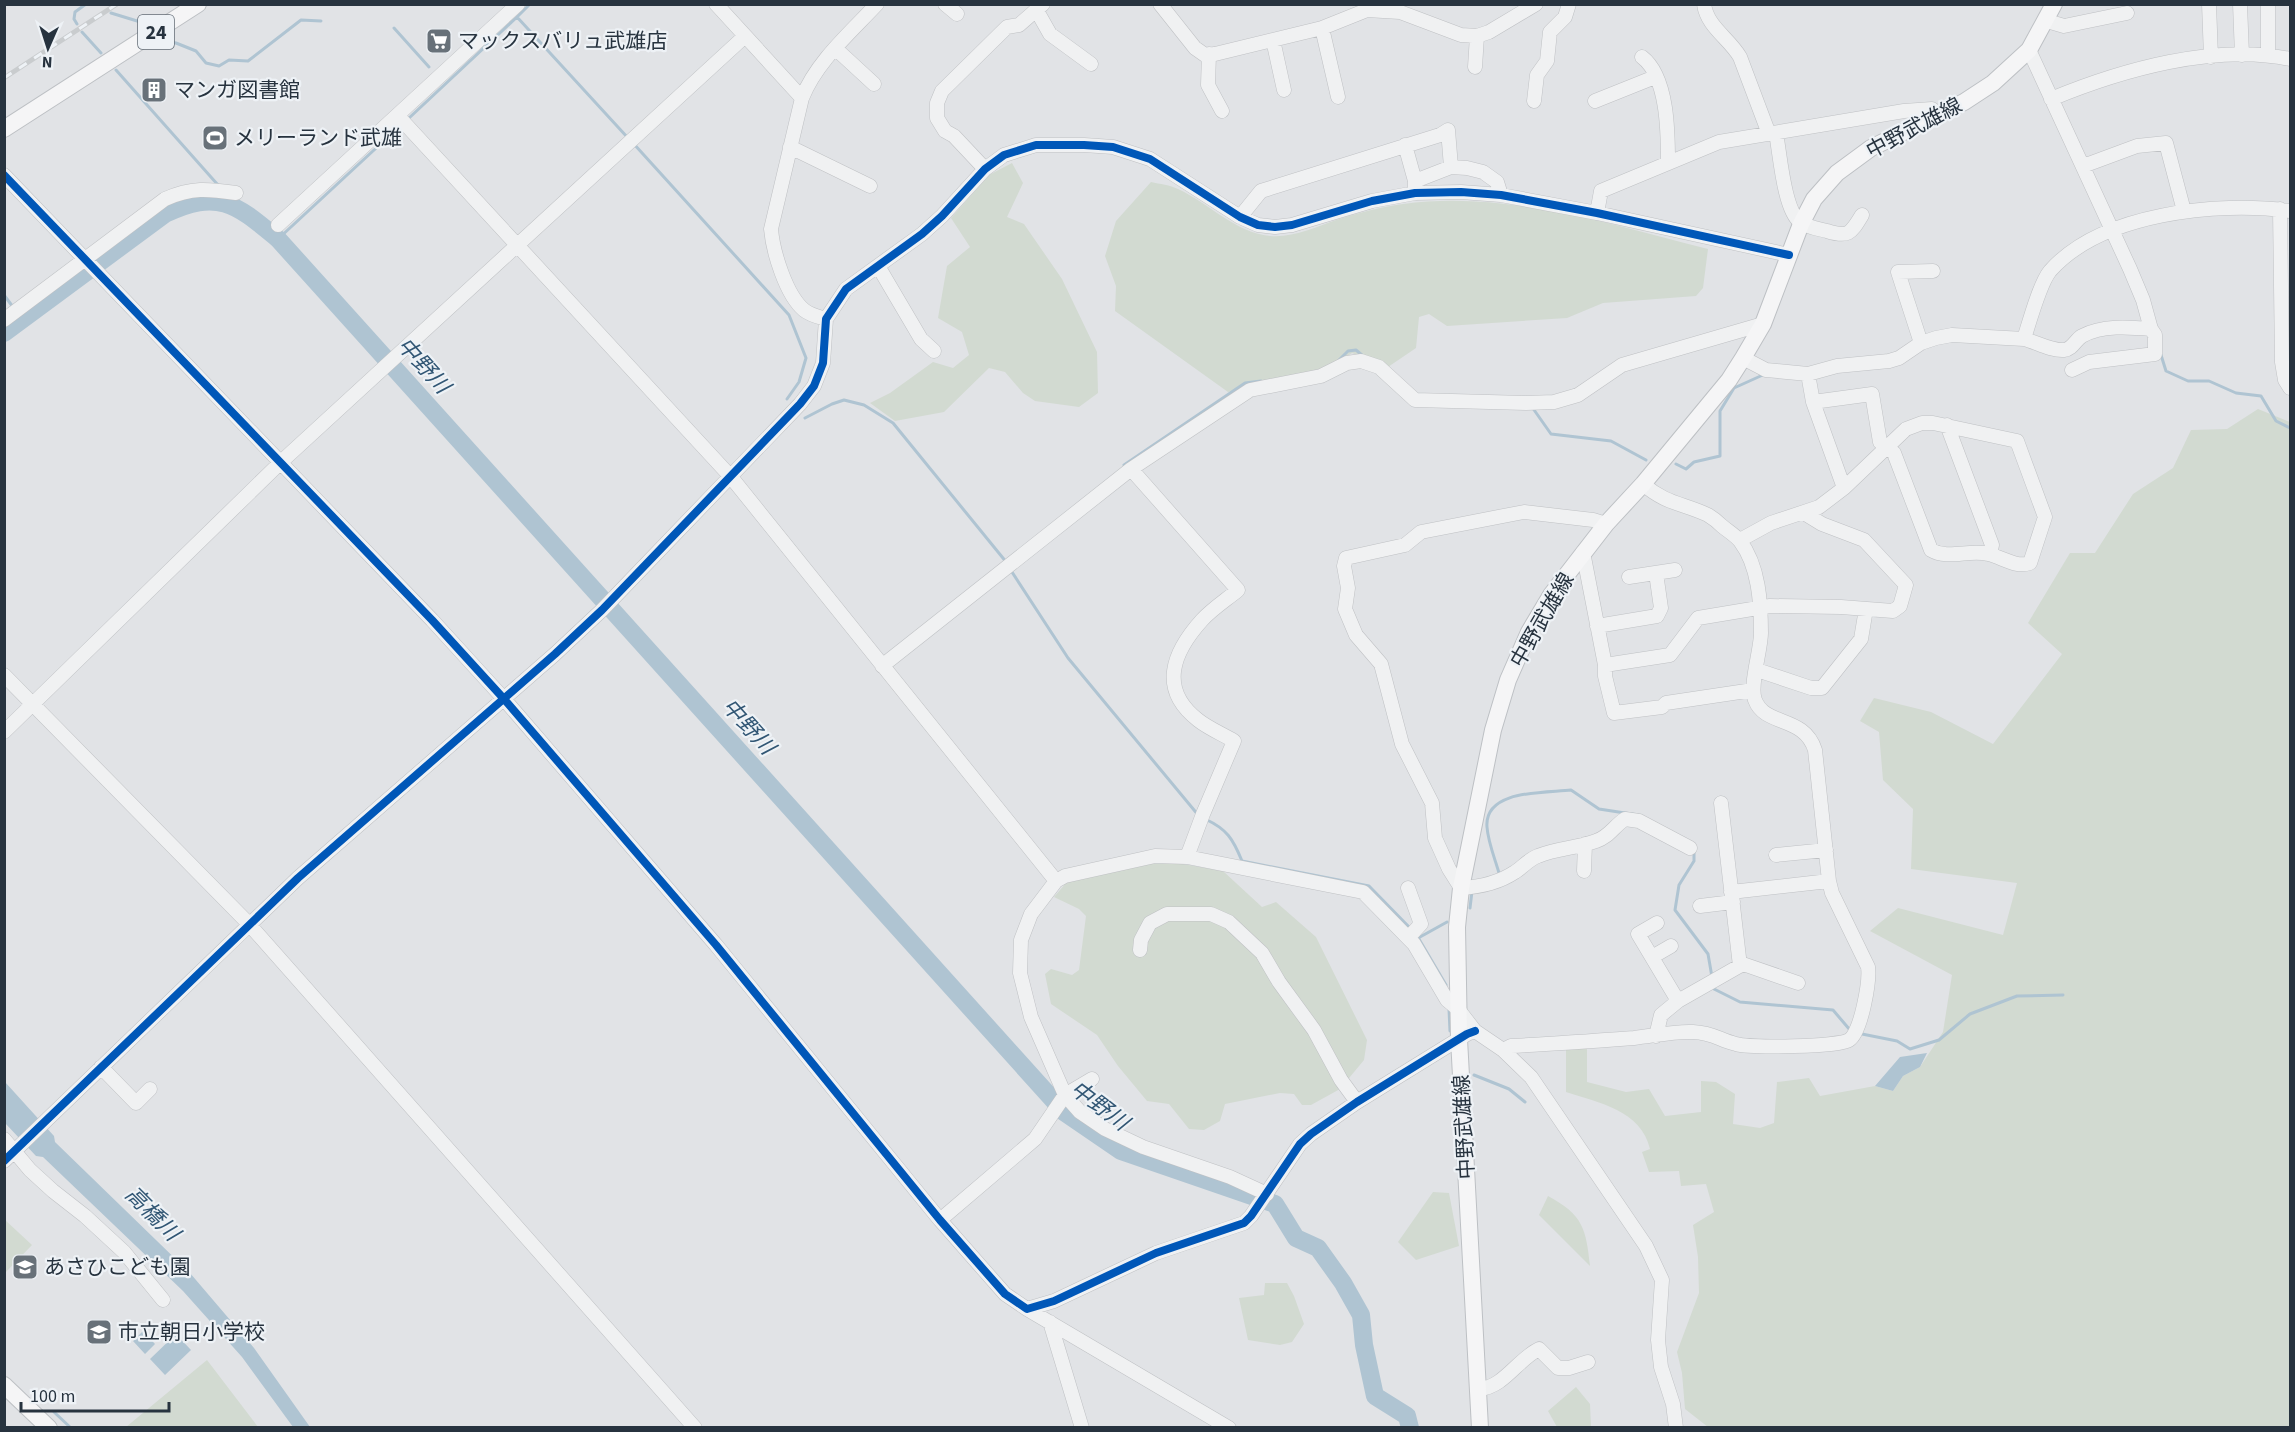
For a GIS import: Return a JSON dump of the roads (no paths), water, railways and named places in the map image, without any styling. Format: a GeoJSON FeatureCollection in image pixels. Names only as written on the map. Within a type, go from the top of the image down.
{"type":"FeatureCollection","features":[{"type":"Feature","properties":{"kind":"main road","name":"24"},"geometry":{"type":"LineString","coordinates":[[4,129],[198,4]]}},
{"type":"Feature","properties":{"kind":"main road","name":"中野武雄線"},"geometry":{"type":"LineString","coordinates":[[1480,1428],[1459,1040],[1452,1004],[1461,888],[1493,730],[1508,680],[1529,632],[1583,552],[1730,380],[1763,324],[1801,224],[1814,199],[1837,173],[1871,148],[1964,102],[1993,83],[2029,50],[2047,21],[2054,4]]}},
{"type":"Feature","properties":{"kind":"main road"},"geometry":{"type":"LineString","coordinates":[[6,1388],[50,1428]]}},
{"type":"Feature","properties":{"kind":"street"},"geometry":{"type":"LineString","coordinates":[[278,225],[402,121],[518,4]]}},
{"type":"Feature","properties":{"kind":"street"},"geometry":{"type":"LineString","coordinates":[[717,4],[744,37],[802,98]]}},
{"type":"Feature","properties":{"kind":"street"},"geometry":{"type":"LineString","coordinates":[[826,320],[805,311],[792,295],[772,244],[771,229],[802,98],[808,82],[877,4]]}},
{"type":"Feature","properties":{"kind":"street"},"geometry":{"type":"LineString","coordinates":[[945,4],[957,14]]}},
{"type":"Feature","properties":{"kind":"street"},"geometry":{"type":"LineString","coordinates":[[1160,4],[1195,48],[1205,55],[1322,28],[1367,10],[1402,8],[1461,34],[1478,36],[1489,32],[1536,4]]}},
{"type":"Feature","properties":{"kind":"street"},"geometry":{"type":"LineString","coordinates":[[1534,101],[1537,75],[1547,61],[1550,32],[1565,17],[1569,4]]}},
{"type":"Feature","properties":{"kind":"street"},"geometry":{"type":"LineString","coordinates":[[1704,4],[1708,19],[1734,46],[1740,57],[1773,134],[1793,214],[1801,224],[1841,236],[1851,232],[1862,215]]}},
{"type":"Feature","properties":{"kind":"street"},"geometry":{"type":"LineString","coordinates":[[2209,4],[2211,57]]}},
{"type":"Feature","properties":{"kind":"street"},"geometry":{"type":"LineString","coordinates":[[2240,4],[2242,55]]}},
{"type":"Feature","properties":{"kind":"street"},"geometry":{"type":"LineString","coordinates":[[2268,4],[2268,54]]}},
{"type":"Feature","properties":{"kind":"street"},"geometry":{"type":"LineString","coordinates":[[984,169],[954,135],[945,131],[937,118],[937,103],[942,91],[1007,27],[1018,25],[1040,8],[1050,34],[1091,64]]}},
{"type":"Feature","properties":{"kind":"street"},"geometry":{"type":"LineString","coordinates":[[2047,21],[2064,26],[2127,13]]}},
{"type":"Feature","properties":{"kind":"street"},"geometry":{"type":"LineString","coordinates":[[1322,28],[1338,97]]}},
{"type":"Feature","properties":{"kind":"street"},"geometry":{"type":"LineString","coordinates":[[1475,67],[1478,36]]}},
{"type":"Feature","properties":{"kind":"street"},"geometry":{"type":"LineString","coordinates":[[4,732],[282,462],[744,37]]}},
{"type":"Feature","properties":{"kind":"street"},"geometry":{"type":"LineString","coordinates":[[1273,40],[1284,90]]}},
{"type":"Feature","properties":{"kind":"street"},"geometry":{"type":"LineString","coordinates":[[836,49],[874,84]]}},
{"type":"Feature","properties":{"kind":"street"},"geometry":{"type":"LineString","coordinates":[[2029,50],[2112,229],[2143,300],[2151,329],[2155,335],[2155,354],[2089,362],[2072,370]]}},
{"type":"Feature","properties":{"kind":"street"},"geometry":{"type":"LineString","coordinates":[[1209,54],[1208,85],[1222,111]]}},
{"type":"Feature","properties":{"kind":"street"},"geometry":{"type":"LineString","coordinates":[[2051,99],[2092,82],[2182,60],[2268,54],[2290,59]]}},
{"type":"Feature","properties":{"kind":"street"},"geometry":{"type":"LineString","coordinates":[[1642,57],[1650,63],[1665,102],[1668,163]]}},
{"type":"Feature","properties":{"kind":"street"},"geometry":{"type":"LineString","coordinates":[[1595,101],[1655,77]]}},
{"type":"Feature","properties":{"kind":"street"},"geometry":{"type":"LineString","coordinates":[[1597,213],[1601,191],[1719,142],[1904,111],[1932,109],[1939,115]]}},
{"type":"Feature","properties":{"kind":"street"},"geometry":{"type":"LineString","coordinates":[[402,121],[731,477],[1056,881]]}},
{"type":"Feature","properties":{"kind":"street"},"geometry":{"type":"LineString","coordinates":[[1240,217],[1261,190],[1448,130],[1451,167]]}},
{"type":"Feature","properties":{"kind":"street"},"geometry":{"type":"LineString","coordinates":[[2083,166],[2137,146],[2166,143],[2184,211]]}},
{"type":"Feature","properties":{"kind":"street"},"geometry":{"type":"LineString","coordinates":[[4,1161],[248,923],[504,699],[614,598],[800,404],[814,386],[823,363],[826,320],[846,289],[922,234],[942,216],[984,169],[1004,155],[1036,145],[1113,147],[1150,159],[1240,217],[1258,225],[1275,227],[1292,225],[1415,187],[1451,167],[1483,172],[1497,182],[1501,195]]}},
{"type":"Feature","properties":{"kind":"street"},"geometry":{"type":"LineString","coordinates":[[1405,145],[1415,187]]}},
{"type":"Feature","properties":{"kind":"street"},"geometry":{"type":"LineString","coordinates":[[790,147],[870,186]]}},
{"type":"Feature","properties":{"kind":"street"},"geometry":{"type":"LineString","coordinates":[[4,175],[282,462],[504,699],[716,945],[940,1220],[1005,1294],[1229,1428]]}},
{"type":"Feature","properties":{"kind":"street"},"geometry":{"type":"LineString","coordinates":[[1415,187],[1501,195],[1597,213],[1789,255]]}},
{"type":"Feature","properties":{"kind":"street"},"geometry":{"type":"LineString","coordinates":[[4,320],[165,199],[181,192],[205,188],[236,193]]}},
{"type":"Feature","properties":{"kind":"street"},"geometry":{"type":"LineString","coordinates":[[2024,339],[2048,273],[2081,245],[2112,229],[2184,211],[2246,207],[2285,210],[2282,362],[2285,380],[2290,388]]}},
{"type":"Feature","properties":{"kind":"street"},"geometry":{"type":"LineString","coordinates":[[878,266],[921,339],[934,351]]}},
{"type":"Feature","properties":{"kind":"street"},"geometry":{"type":"LineString","coordinates":[[1921,343],[1898,272],[1933,271]]}},
{"type":"Feature","properties":{"kind":"street"},"geometry":{"type":"LineString","coordinates":[[882,666],[1131,469],[1250,390],[1321,376],[1347,363],[1361,361],[1379,367],[1419,399],[1526,404],[1554,402],[1578,395],[1622,365],[1763,324]]}},
{"type":"Feature","properties":{"kind":"street"},"geometry":{"type":"LineString","coordinates":[[1743,358],[1766,370],[1808,374],[1837,366],[1889,361],[1899,358],[1921,343],[1952,335],[2024,339],[2064,350],[2087,334],[2116,328],[2151,329]]}},
{"type":"Feature","properties":{"kind":"street"},"geometry":{"type":"LineString","coordinates":[[1808,374],[1813,402],[1844,488]]}},
{"type":"Feature","properties":{"kind":"street"},"geometry":{"type":"LineString","coordinates":[[1740,540],[1771,523],[1819,507],[1844,488],[1888,448],[1906,429],[1923,423],[1947,425],[2017,441],[2045,517],[2030,563],[2023,565],[1989,554],[1938,554],[1931,549],[1894,453],[1888,448],[1880,442],[1872,394],[1813,402]]}},
{"type":"Feature","properties":{"kind":"street"},"geometry":{"type":"LineString","coordinates":[[1947,425],[1992,545],[1989,554]]}},
{"type":"Feature","properties":{"kind":"street"},"geometry":{"type":"LineString","coordinates":[[1131,469],[1238,590],[1202,620],[1176,658],[1173,686],[1181,701],[1197,719],[1234,741],[1187,857]]}},
{"type":"Feature","properties":{"kind":"street"},"geometry":{"type":"LineString","coordinates":[[1503,1050],[1511,1046],[1690,1032],[1713,1034],[1737,1045],[1777,1048],[1839,1044],[1851,1040],[1856,1033],[1870,978],[1868,967],[1832,893],[1829,881],[1812,739],[1804,730],[1765,714],[1755,702],[1753,690],[1761,637],[1761,607],[1756,579],[1749,558],[1740,540],[1709,516],[1658,497],[1642,484]]}},
{"type":"Feature","properties":{"kind":"street"},"geometry":{"type":"LineString","coordinates":[[1606,524],[1593,520],[1524,512],[1422,531],[1405,545],[1346,558],[1344,566],[1348,588],[1345,609],[1356,635],[1381,664],[1402,744],[1432,803],[1436,838],[1449,869],[1461,888],[1494,882],[1515,873],[1534,857],[1557,849],[1595,842],[1608,836],[1617,824],[1625,819],[1639,821],[1690,848]]}},
{"type":"Feature","properties":{"kind":"street"},"geometry":{"type":"LineString","coordinates":[[1605,665],[1670,655],[1698,618],[1761,607],[1841,607],[1893,611],[1900,606],[1906,585],[1864,540],[1822,524],[1804,513]]}},
{"type":"Feature","properties":{"kind":"street"},"geometry":{"type":"LineString","coordinates":[[1583,552],[1605,665],[1605,676],[1614,713],[1662,707],[1666,704],[1753,690]]}},
{"type":"Feature","properties":{"kind":"street"},"geometry":{"type":"LineString","coordinates":[[1629,577],[1675,570]]}},
{"type":"Feature","properties":{"kind":"street"},"geometry":{"type":"LineString","coordinates":[[1597,626],[1657,616],[1661,608],[1656,573]]}},
{"type":"Feature","properties":{"kind":"street"},"geometry":{"type":"LineString","coordinates":[[1757,670],[1811,688],[1822,688],[1861,639],[1866,609]]}},
{"type":"Feature","properties":{"kind":"street"},"geometry":{"type":"LineString","coordinates":[[4,675],[248,923],[695,1428]]}},
{"type":"Feature","properties":{"kind":"street"},"geometry":{"type":"LineString","coordinates":[[1721,803],[1740,966]]}},
{"type":"Feature","properties":{"kind":"street"},"geometry":{"type":"LineString","coordinates":[[1584,871],[1585,844]]}},
{"type":"Feature","properties":{"kind":"street"},"geometry":{"type":"LineString","coordinates":[[1776,855],[1826,850]]}},
{"type":"Feature","properties":{"kind":"street"},"geometry":{"type":"LineString","coordinates":[[1267,1194],[1230,1177],[1143,1147],[1105,1130],[1080,1112],[1065,1095],[1031,1017],[1020,974],[1021,940],[1031,914],[1056,881],[1065,876],[1155,856],[1187,857],[1363,892],[1412,934],[1414,944],[1452,1004],[1476,1031],[1503,1050],[1531,1077],[1550,1102],[1656,1264],[1662,1280],[1658,1340],[1661,1367],[1673,1404],[1676,1428]]}},
{"type":"Feature","properties":{"kind":"street"},"geometry":{"type":"LineString","coordinates":[[1700,906],[1732,897],[1829,881]]}},
{"type":"Feature","properties":{"kind":"street"},"geometry":{"type":"LineString","coordinates":[[1408,888],[1421,924],[1412,934]]}},
{"type":"Feature","properties":{"kind":"street"},"geometry":{"type":"LineString","coordinates":[[1140,950],[1141,940],[1150,923],[1167,914],[1212,914],[1229,922],[1262,953],[1279,982],[1314,1030],[1341,1080],[1357,1102]]}},
{"type":"Feature","properties":{"kind":"street"},"geometry":{"type":"LineString","coordinates":[[1658,923],[1638,934],[1678,1001]]}},
{"type":"Feature","properties":{"kind":"street"},"geometry":{"type":"LineString","coordinates":[[1652,957],[1671,946]]}},
{"type":"Feature","properties":{"kind":"street"},"geometry":{"type":"LineString","coordinates":[[1656,1036],[1661,1015],[1678,1001],[1743,964],[1798,983]]}},
{"type":"Feature","properties":{"kind":"street"},"geometry":{"type":"LineString","coordinates":[[1027,1309],[1054,1301],[1156,1253],[1244,1223],[1267,1194],[1300,1144],[1357,1102],[1467,1034],[1476,1031]]}},
{"type":"Feature","properties":{"kind":"street"},"geometry":{"type":"LineString","coordinates":[[101,1067],[135,1103],[150,1089]]}},
{"type":"Feature","properties":{"kind":"street"},"geometry":{"type":"LineString","coordinates":[[940,1220],[1035,1139],[1065,1095],[1092,1079]]}},
{"type":"Feature","properties":{"kind":"street"},"geometry":{"type":"LineString","coordinates":[[4,1139],[17,1149],[53,1191],[85,1216],[124,1252],[163,1300]]}},
{"type":"Feature","properties":{"kind":"street"},"geometry":{"type":"LineString","coordinates":[[1050,1322],[1083,1428]]}},
{"type":"Feature","properties":{"kind":"street"},"geometry":{"type":"LineString","coordinates":[[1479,1389],[1486,1389],[1517,1368],[1539,1349],[1558,1368],[1569,1368],[1588,1362]]}},
{"type":"Feature","properties":{"kind":"water"},"geometry":{"type":"Polygon","coordinates":[[[1927,1053],[1920,1067],[1903,1076],[1893,1091],[1875,1086],[1900,1057],[1927,1053]]]}},
{"type":"Feature","properties":{"kind":"water"},"geometry":{"type":"Polygon","coordinates":[[[5,1082],[54,1136],[55,1142],[190,1273],[254,1348],[310,1427],[293,1427],[242,1357],[183,1291],[43,1157],[36,1156],[5,1123],[5,1082]]]}},
{"type":"Feature","properties":{"kind":"water"},"geometry":{"type":"Polygon","coordinates":[[[143,1331],[155,1344],[145,1354],[133,1341],[143,1331]]]}},
{"type":"Feature","properties":{"kind":"water"},"geometry":{"type":"Polygon","coordinates":[[[176,1334],[191,1350],[165,1375],[150,1359],[176,1334]]]}},
{"type":"Feature","properties":{"kind":"waterway"},"geometry":{"type":"LineString","coordinates":[[77,24],[74,19],[75,12],[86,4]]}},
{"type":"Feature","properties":{"kind":"waterway"},"geometry":{"type":"LineString","coordinates":[[517,17],[530,4]]}},
{"type":"Feature","properties":{"kind":"waterway"},"geometry":{"type":"LineString","coordinates":[[111,13],[147,24]]}},
{"type":"Feature","properties":{"kind":"waterway"},"geometry":{"type":"LineString","coordinates":[[408,119],[517,17],[628,138]]}},
{"type":"Feature","properties":{"kind":"waterway"},"geometry":{"type":"LineString","coordinates":[[159,40],[176,43],[196,51],[206,63],[219,66],[229,60],[248,61],[301,20],[321,21]]}},
{"type":"Feature","properties":{"kind":"waterway"},"geometry":{"type":"LineString","coordinates":[[394,28],[429,67]]}},
{"type":"Feature","properties":{"kind":"waterway"},"geometry":{"type":"LineString","coordinates":[[82,32],[101,53]]}},
{"type":"Feature","properties":{"kind":"waterway"},"geometry":{"type":"LineString","coordinates":[[116,70],[218,185]]}},
{"type":"Feature","properties":{"kind":"waterway"},"geometry":{"type":"LineString","coordinates":[[278,239],[401,125]]}},
{"type":"Feature","properties":{"kind":"waterway"},"geometry":{"type":"LineString","coordinates":[[633,143],[789,315],[806,358],[799,382],[787,399]]}},
{"type":"Feature","properties":{"kind":"waterway","name":"中野川"},"geometry":{"type":"LineString","coordinates":[[4,333],[165,214],[184,206],[200,202],[226,204],[238,209],[264,227],[278,239],[1064,1112],[1121,1151],[1275,1204],[1296,1238],[1318,1248],[1343,1283],[1361,1315],[1364,1345],[1375,1396],[1407,1416],[1410,1428]]}},
{"type":"Feature","properties":{"kind":"waterway"},"geometry":{"type":"LineString","coordinates":[[4,295],[13,307]]}},
{"type":"Feature","properties":{"kind":"waterway"},"geometry":{"type":"LineString","coordinates":[[1339,360],[1348,351],[1356,350],[1363,356]]}},
{"type":"Feature","properties":{"kind":"waterway"},"geometry":{"type":"LineString","coordinates":[[2161,355],[2166,371],[2188,381],[2209,381],[2236,393],[2261,396],[2276,421],[2290,428]]}},
{"type":"Feature","properties":{"kind":"waterway"},"geometry":{"type":"LineString","coordinates":[[1676,464],[1686,469],[1694,462],[1720,456],[1720,411],[1734,388],[1765,374]]}},
{"type":"Feature","properties":{"kind":"waterway"},"geometry":{"type":"LineString","coordinates":[[1124,465],[1245,383],[1261,381]]}},
{"type":"Feature","properties":{"kind":"waterway"},"geometry":{"type":"LineString","coordinates":[[805,418],[844,400],[864,405],[893,423],[1007,563]]}},
{"type":"Feature","properties":{"kind":"waterway"},"geometry":{"type":"LineString","coordinates":[[1532,407],[1551,434],[1611,441],[1646,460]]}},
{"type":"Feature","properties":{"kind":"waterway"},"geometry":{"type":"LineString","coordinates":[[1010,569],[1068,658],[1199,816]]}},
{"type":"Feature","properties":{"kind":"waterway"},"geometry":{"type":"LineString","coordinates":[[1499,873],[1487,827],[1489,815],[1495,806],[1506,799],[1518,795],[1571,790],[1599,809],[1638,815]]}},
{"type":"Feature","properties":{"kind":"waterway"},"geometry":{"type":"LineString","coordinates":[[1205,819],[1219,827],[1228,836],[1242,861],[1369,886],[1411,929]]}},
{"type":"Feature","properties":{"kind":"waterway"},"geometry":{"type":"LineString","coordinates":[[1694,851],[1694,861],[1679,885],[1675,910],[1708,954],[1712,977]]}},
{"type":"Feature","properties":{"kind":"waterway"},"geometry":{"type":"LineString","coordinates":[[1470,908],[1472,891]]}},
{"type":"Feature","properties":{"kind":"waterway"},"geometry":{"type":"LineString","coordinates":[[1420,937],[1447,922]]}},
{"type":"Feature","properties":{"kind":"waterway"},"geometry":{"type":"LineString","coordinates":[[1416,934],[1446,985]]}},
{"type":"Feature","properties":{"kind":"waterway"},"geometry":{"type":"LineString","coordinates":[[1714,989],[1740,1002],[1833,1010],[1850,1030]]}},
{"type":"Feature","properties":{"kind":"waterway"},"geometry":{"type":"LineString","coordinates":[[1862,1034],[1897,1041],[1910,1049],[1939,1040],[1970,1014],[2017,996],[2063,995]]}},
{"type":"Feature","properties":{"kind":"waterway"},"geometry":{"type":"LineString","coordinates":[[1449,1009],[1450,1031]]}},
{"type":"Feature","properties":{"kind":"waterway"},"geometry":{"type":"LineString","coordinates":[[1474,1075],[1509,1089],[1525,1102]]}},
{"type":"Feature","properties":{"kind":"waterway"},"geometry":{"type":"LineString","coordinates":[[54,1412],[71,1428]]}},
{"type":"Feature","properties":{"kind":"railway"},"geometry":{"type":"LineString","coordinates":[[4,78],[117,4]]}},
{"type":"Feature","properties":{"kind":"place","name":"マックスバリュ武雄店"},"geometry":{"type":"Point","coordinates":[439,41]}},
{"type":"Feature","properties":{"kind":"place","name":"マンガ図書館"},"geometry":{"type":"Point","coordinates":[154,90]}},
{"type":"Feature","properties":{"kind":"place","name":"メリーランド武雄"},"geometry":{"type":"Point","coordinates":[215,138]}},
{"type":"Feature","properties":{"kind":"place","name":"あさひこども園"},"geometry":{"type":"Point","coordinates":[25,1267]}},
{"type":"Feature","properties":{"kind":"place","name":"市立朝日小学校"},"geometry":{"type":"Point","coordinates":[99,1332]}},
{"type":"Feature","properties":{"kind":"water label","name":"高橋川"},"geometry":{"type":"Point","coordinates":[153,1213]}}]}
